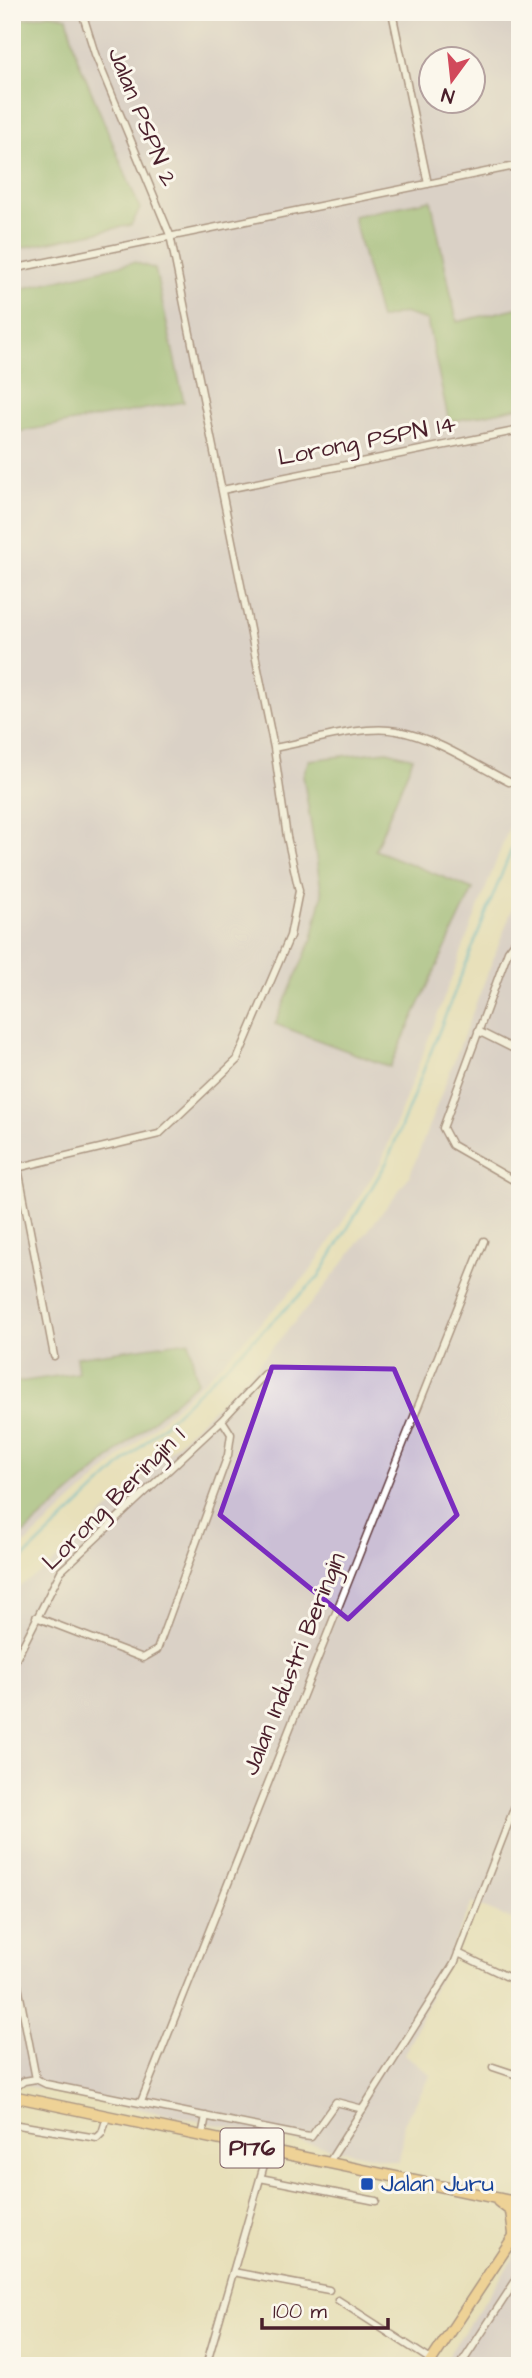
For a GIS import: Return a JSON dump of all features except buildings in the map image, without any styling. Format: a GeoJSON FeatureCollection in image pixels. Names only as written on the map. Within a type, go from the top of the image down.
{"type":"FeatureCollection","features":[{"type":"Feature","properties":{"kind":"main road","name":"P176"},"geometry":{"type":"LineString","coordinates":[[12,2096],[520,2203]]}},
{"type":"Feature","properties":{"kind":"main road"},"geometry":{"type":"LineString","coordinates":[[430,2363],[518,2231],[512,2211],[493,2197]]}},
{"type":"Feature","properties":{"kind":"street","name":"Jalan PSPN 2"},"geometry":{"type":"LineString","coordinates":[[15,1169],[159,1134],[237,1060],[290,936],[299,891],[287,837],[274,748],[170,235],[95,54],[82,12]]}},
{"type":"Feature","properties":{"kind":"street"},"geometry":{"type":"LineString","coordinates":[[392,12],[428,184]]}},
{"type":"Feature","properties":{"kind":"street"},"geometry":{"type":"LineString","coordinates":[[12,269],[520,165]]}},
{"type":"Feature","properties":{"kind":"street","name":"Lorong PSPN 14"},"geometry":{"type":"LineString","coordinates":[[222,490],[520,430]]}},
{"type":"Feature","properties":{"kind":"street"},"geometry":{"type":"LineString","coordinates":[[274,748],[367,731],[395,730],[423,738],[509,782]]}},
{"type":"Feature","properties":{"kind":"street"},"geometry":{"type":"LineString","coordinates":[[520,935],[508,951],[444,1122],[445,1135],[452,1145],[520,1184]]}},
{"type":"Feature","properties":{"kind":"street"},"geometry":{"type":"LineString","coordinates":[[478,1031],[520,1052]]}},
{"type":"Feature","properties":{"kind":"street"},"geometry":{"type":"LineString","coordinates":[[15,1169],[54,1356]]}},
{"type":"Feature","properties":{"kind":"street","name":"Jalan Industri Beringin"},"geometry":{"type":"LineString","coordinates":[[141,2102],[484,1241]]}},
{"type":"Feature","properties":{"kind":"street","name":"Lorong Beringin 1"},"geometry":{"type":"LineString","coordinates":[[12,1667],[61,1571],[222,1420],[265,1374]]}},
{"type":"Feature","properties":{"kind":"street"},"geometry":{"type":"LineString","coordinates":[[36,1617],[143,1658],[157,1650],[228,1455],[231,1434],[222,1420]]}},
{"type":"Feature","properties":{"kind":"street"},"geometry":{"type":"LineString","coordinates":[[328,2164],[422,2019],[458,1953],[520,1793]]}},
{"type":"Feature","properties":{"kind":"street"},"geometry":{"type":"LineString","coordinates":[[458,1953],[520,1983]]}},
{"type":"Feature","properties":{"kind":"street"},"geometry":{"type":"LineString","coordinates":[[12,1955],[36,2079]]}},
{"type":"Feature","properties":{"kind":"street"},"geometry":{"type":"LineString","coordinates":[[493,2067],[520,2076]]}},
{"type":"Feature","properties":{"kind":"street"},"geometry":{"type":"LineString","coordinates":[[12,2090],[24,2081],[36,2079],[46,2084],[311,2137],[336,2102],[363,2109]]}},
{"type":"Feature","properties":{"kind":"street"},"geometry":{"type":"LineString","coordinates":[[202,2138],[206,2116]]}},
{"type":"Feature","properties":{"kind":"street"},"geometry":{"type":"LineString","coordinates":[[12,2124],[97,2138],[102,2133],[107,2117]]}},
{"type":"Feature","properties":{"kind":"street"},"geometry":{"type":"LineString","coordinates":[[218,2366],[206,2365],[268,2151]]}},
{"type":"Feature","properties":{"kind":"street"},"geometry":{"type":"LineString","coordinates":[[260,2178],[376,2201]]}},
{"type":"Feature","properties":{"kind":"street"},"geometry":{"type":"LineString","coordinates":[[233,2272],[329,2290]]}},
{"type":"Feature","properties":{"kind":"street"},"geometry":{"type":"LineString","coordinates":[[460,2366],[520,2274]]}},
{"type":"Feature","properties":{"kind":"street"},"geometry":{"type":"LineString","coordinates":[[338,2300],[430,2363]]}},
{"type":"Feature","properties":{"kind":"highlighted area"},"geometry":{"type":"Polygon","coordinates":[[[272,1367],[394,1369],[457,1515],[348,1619],[220,1515],[272,1367]]]}},
{"type":"Feature","properties":{"kind":"shaded area"},"geometry":{"type":"Polygon","coordinates":[[[12,12],[520,12],[520,799],[381,1163],[310,1272],[209,1376],[12,1556],[12,12]]]}},
{"type":"Feature","properties":{"kind":"shaded area"},"geometry":{"type":"Polygon","coordinates":[[[520,889],[520,1923],[472,1903],[405,2054],[431,2075],[404,2123],[399,2162],[12,2083],[12,1591],[48,1568],[249,1374],[320,1293],[403,1185],[410,1175],[520,889]]]}},
{"type":"Feature","properties":{"kind":"shaded area"},"geometry":{"type":"Polygon","coordinates":[[[520,2248],[520,2366],[441,2366],[520,2248]]]}},
{"type":"Feature","properties":{"kind":"green space"},"geometry":{"type":"Polygon","coordinates":[[[50,14],[67,17],[77,57],[140,209],[131,225],[12,250],[12,21],[50,14]]]}},
{"type":"Feature","properties":{"kind":"green space"},"geometry":{"type":"Polygon","coordinates":[[[431,200],[457,322],[520,307],[520,407],[449,422],[427,320],[403,313],[380,319],[353,216],[431,200]]]}},
{"type":"Feature","properties":{"kind":"green space"},"geometry":{"type":"Polygon","coordinates":[[[134,262],[155,269],[184,402],[12,433],[12,291],[134,262]]]}},
{"type":"Feature","properties":{"kind":"green space"},"geometry":{"type":"Polygon","coordinates":[[[387,751],[413,758],[375,850],[473,889],[390,1067],[275,1024],[312,939],[322,895],[303,775],[309,760],[387,751]]]}},
{"type":"Feature","properties":{"kind":"green space"},"geometry":{"type":"Polygon","coordinates":[[[189,1341],[197,1382],[12,1544],[12,1383],[78,1373],[76,1357],[189,1341]]]}},
{"type":"Feature","properties":{"kind":"waterway"},"geometry":{"type":"LineString","coordinates":[[12,1569],[318,1278],[387,1162],[520,828]]}},
{"type":"Feature","properties":{"kind":"place","name":"Jalan Juru"},"geometry":{"type":"Point","coordinates":[367,2184]}}]}
